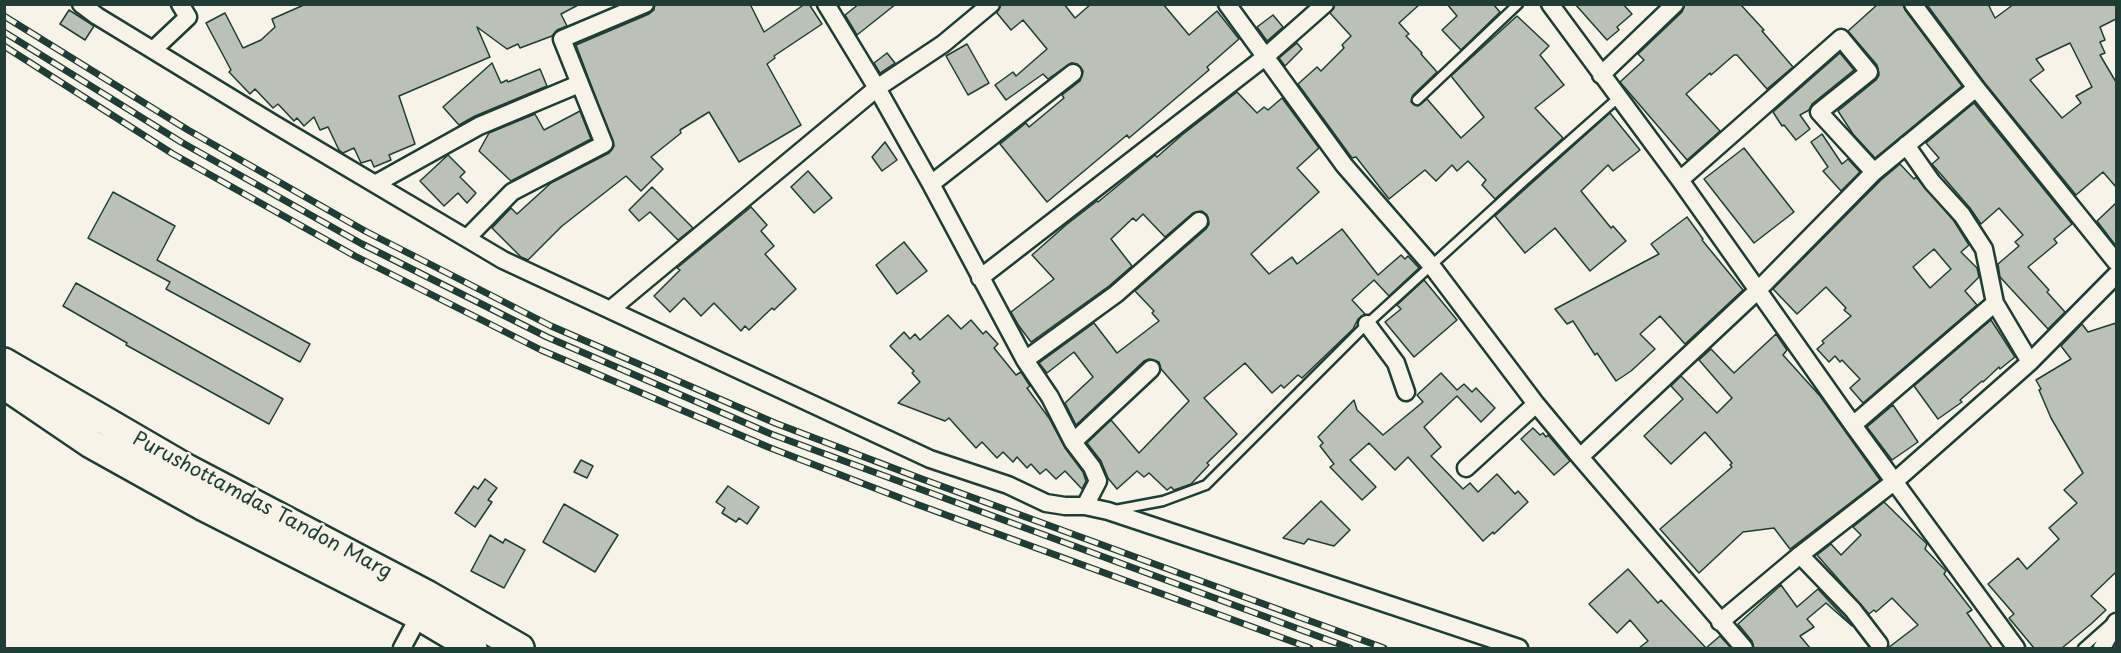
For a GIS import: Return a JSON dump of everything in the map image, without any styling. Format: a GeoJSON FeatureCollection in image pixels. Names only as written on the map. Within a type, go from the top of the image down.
{"type":"FeatureCollection","features":[{"type":"Feature","properties":{"kind":"main road","name":"Purushottamdas Tandon Marg"},"geometry":{"type":"LineString","coordinates":[[4,362],[178,464],[428,595],[520,648]]}},
{"type":"Feature","properties":{"kind":"main road"},"geometry":{"type":"LineString","coordinates":[[4,385],[101,450],[204,507],[419,616],[473,648]]}},
{"type":"Feature","properties":{"kind":"street"},"geometry":{"type":"LineString","coordinates":[[81,4],[94,10],[153,50],[503,260],[930,459],[1008,485],[1046,502],[1108,511],[1519,648]]}},
{"type":"Feature","properties":{"kind":"street"},"geometry":{"type":"LineString","coordinates":[[153,50],[188,17],[180,4]]}},
{"type":"Feature","properties":{"kind":"street"},"geometry":{"type":"LineString","coordinates":[[467,238],[512,192],[604,144],[562,39],[645,4]]}},
{"type":"Feature","properties":{"kind":"street"},"geometry":{"type":"LineString","coordinates":[[826,4],[878,88],[1025,360],[1050,397],[1073,442],[1092,467],[1098,481],[1085,506]]}},
{"type":"Feature","properties":{"kind":"street"},"geometry":{"type":"LineString","coordinates":[[610,310],[878,88],[943,44],[992,4]]}},
{"type":"Feature","properties":{"kind":"street"},"geometry":{"type":"LineString","coordinates":[[1227,4],[1344,165],[1431,265],[1536,405],[1744,648]]}},
{"type":"Feature","properties":{"kind":"street"},"geometry":{"type":"LineString","coordinates":[[980,278],[1265,57],[1325,4]]}},
{"type":"Feature","properties":{"kind":"street"},"geometry":{"type":"LineString","coordinates":[[1550,4],[1680,180],[1853,425],[2016,648]]}},
{"type":"Feature","properties":{"kind":"street"},"geometry":{"type":"LineString","coordinates":[[1601,75],[1675,4]]}},
{"type":"Feature","properties":{"kind":"street"},"geometry":{"type":"LineString","coordinates":[[1913,4],[1976,88],[2116,262]]}},
{"type":"Feature","properties":{"kind":"street"},"geometry":{"type":"LineString","coordinates":[[1680,180],[1841,38],[1869,72],[1820,112],[1874,172]]}},
{"type":"Feature","properties":{"kind":"street"},"geometry":{"type":"LineString","coordinates":[[931,184],[1073,73]]}},
{"type":"Feature","properties":{"kind":"street"},"geometry":{"type":"LineString","coordinates":[[375,184],[478,126],[579,84]]}},
{"type":"Feature","properties":{"kind":"street"},"geometry":{"type":"LineString","coordinates":[[1580,457],[1757,291],[1874,172],[1976,88]]}},
{"type":"Feature","properties":{"kind":"street"},"geometry":{"type":"LineString","coordinates":[[1906,146],[1932,182],[1962,215],[1984,249],[1995,303],[2030,362]]}},
{"type":"Feature","properties":{"kind":"street"},"geometry":{"type":"LineString","coordinates":[[1025,360],[1116,294],[1200,221]]}},
{"type":"Feature","properties":{"kind":"street"},"geometry":{"type":"LineString","coordinates":[[1720,622],[1800,555],[1895,481],[2030,362],[2116,275]]}},
{"type":"Feature","properties":{"kind":"street"},"geometry":{"type":"LineString","coordinates":[[1853,425],[1995,303]]}},
{"type":"Feature","properties":{"kind":"street"},"geometry":{"type":"LineString","coordinates":[[1367,324],[1396,363],[1406,392]]}},
{"type":"Feature","properties":{"kind":"street"},"geometry":{"type":"LineString","coordinates":[[1073,442],[1151,369]]}},
{"type":"Feature","properties":{"kind":"street"},"geometry":{"type":"LineString","coordinates":[[1466,468],[1536,405]]}},
{"type":"Feature","properties":{"kind":"street"},"geometry":{"type":"LineString","coordinates":[[1800,555],[1853,610],[1880,645]]}},
{"type":"Feature","properties":{"kind":"street"},"geometry":{"type":"LineString","coordinates":[[402,648],[419,616]]}},
{"type":"Feature","properties":{"kind":"street"},"geometry":{"type":"LineString","coordinates":[[2102,648],[2116,620]]}},
{"type":"Feature","properties":{"kind":"lane"},"geometry":{"type":"LineString","coordinates":[[1417,100],[1518,4]]}},
{"type":"Feature","properties":{"kind":"lane"},"geometry":{"type":"LineString","coordinates":[[1108,511],[1163,501],[1206,485],[1367,324],[1618,98]]}},
{"type":"Feature","properties":{"kind":"lane"},"geometry":{"type":"LineString","coordinates":[[2083,648],[2116,620]]}},
{"type":"Feature","properties":{"kind":"building"},"geometry":{"type":"Polygon","coordinates":[[[306,4],[580,4],[561,14],[567,26],[557,30],[552,36],[520,48],[518,44],[507,49],[477,27],[490,57],[399,96],[415,144],[389,155],[391,160],[374,167],[371,160],[361,163],[354,148],[343,153],[339,150],[328,127],[320,130],[314,117],[304,126],[297,118],[294,121],[278,104],[273,108],[255,89],[250,94],[229,72],[231,70],[206,23],[225,13],[243,48],[261,40],[275,27],[272,19],[306,4]]]}},
{"type":"Feature","properties":{"kind":"building"},"geometry":{"type":"Polygon","coordinates":[[[655,4],[750,4],[764,32],[805,4],[809,4],[822,24],[774,56],[775,58],[767,64],[801,125],[739,162],[709,112],[680,130],[681,133],[651,157],[663,169],[641,191],[626,176],[562,226],[528,260],[521,257],[492,228],[511,208],[517,214],[551,183],[609,153],[614,146],[576,45],[649,14],[654,10],[655,4]]]}},
{"type":"Feature","properties":{"kind":"building"},"geometry":{"type":"Polygon","coordinates":[[[859,4],[896,4],[857,35],[845,15],[859,4]]]}},
{"type":"Feature","properties":{"kind":"building"},"geometry":{"type":"Polygon","coordinates":[[[1001,4],[1064,4],[1075,18],[1091,4],[1163,4],[1189,35],[1217,11],[1239,39],[1207,67],[1209,70],[1129,138],[1127,135],[1047,202],[1000,144],[1026,123],[1029,127],[1064,98],[1062,95],[1080,81],[1083,71],[1077,64],[1071,63],[1048,79],[1043,74],[1006,100],[995,85],[1013,72],[1016,76],[1047,49],[1023,20],[1011,30],[997,13],[1001,4]]]}},
{"type":"Feature","properties":{"kind":"building"},"geometry":{"type":"Polygon","coordinates":[[[1335,4],[1420,4],[1399,23],[1409,34],[1406,36],[1437,72],[1413,95],[1411,102],[1418,106],[1427,99],[1461,138],[1484,117],[1451,76],[1517,16],[1549,46],[1540,55],[1564,85],[1535,108],[1563,138],[1495,199],[1482,185],[1486,180],[1468,161],[1457,171],[1452,165],[1436,181],[1425,170],[1389,199],[1356,157],[1352,158],[1298,84],[1317,67],[1321,71],[1344,48],[1342,45],[1351,36],[1330,13],[1335,4]]]}},
{"type":"Feature","properties":{"kind":"building"},"geometry":{"type":"Polygon","coordinates":[[[1447,4],[1493,4],[1500,12],[1461,50],[1442,30],[1457,16],[1447,4]]]}},
{"type":"Feature","properties":{"kind":"building"},"geometry":{"type":"Polygon","coordinates":[[[1575,4],[1623,4],[1632,14],[1617,27],[1619,30],[1607,40],[1575,4]]]}},
{"type":"Feature","properties":{"kind":"building"},"geometry":{"type":"Polygon","coordinates":[[[1685,4],[1741,5],[1793,67],[1767,89],[1737,55],[1734,55],[1686,94],[1720,131],[1687,160],[1620,82],[1644,60],[1638,54],[1682,12],[1685,4]]]}},
{"type":"Feature","properties":{"kind":"building"},"geometry":{"type":"Polygon","coordinates":[[[1878,4],[1903,4],[1905,10],[1962,86],[1875,158],[1853,134],[1838,111],[1879,75],[1877,65],[1848,31],[1878,4]]]}},
{"type":"Feature","properties":{"kind":"building"},"geometry":{"type":"Polygon","coordinates":[[[1930,4],[1988,4],[1995,18],[2014,4],[2116,4],[2116,19],[2100,27],[2105,40],[2100,42],[2105,53],[2100,55],[2116,82],[2116,187],[2103,172],[2076,195],[1984,82],[1928,6],[1930,4]],[[2070,43],[2036,59],[2044,70],[2030,80],[2062,118],[2081,103],[2076,96],[2092,87],[2070,43]]]}},
{"type":"Feature","properties":{"kind":"building"},"geometry":{"type":"Polygon","coordinates":[[[69,10],[94,26],[85,40],[60,24],[69,10]]]}},
{"type":"Feature","properties":{"kind":"building"},"geometry":{"type":"Polygon","coordinates":[[[1273,15],[1283,27],[1267,41],[1257,27],[1273,15]]]}},
{"type":"Feature","properties":{"kind":"building"},"geometry":{"type":"Polygon","coordinates":[[[1297,43],[1302,49],[1285,66],[1279,58],[1297,43]]]}},
{"type":"Feature","properties":{"kind":"building"},"geometry":{"type":"Polygon","coordinates":[[[967,44],[989,83],[968,95],[946,56],[967,44]]]}},
{"type":"Feature","properties":{"kind":"building"},"geometry":{"type":"Polygon","coordinates":[[[887,53],[895,63],[880,73],[874,63],[887,53]]]}},
{"type":"Feature","properties":{"kind":"building"},"geometry":{"type":"Polygon","coordinates":[[[1840,53],[1854,70],[1812,104],[1809,110],[1800,115],[1810,129],[1796,140],[1784,125],[1782,126],[1773,112],[1840,53]]]}},
{"type":"Feature","properties":{"kind":"building"},"geometry":{"type":"Polygon","coordinates":[[[492,63],[501,83],[540,69],[547,86],[459,125],[443,107],[492,63]]]}},
{"type":"Feature","properties":{"kind":"building"},"geometry":{"type":"Polygon","coordinates":[[[1237,92],[1257,113],[1264,107],[1268,110],[1282,98],[1319,148],[1297,168],[1319,192],[1251,254],[1269,274],[1292,257],[1297,264],[1342,229],[1378,275],[1401,255],[1405,259],[1408,256],[1419,268],[1389,296],[1374,280],[1352,300],[1365,314],[1358,319],[1353,329],[1302,378],[1298,375],[1284,388],[1281,385],[1272,393],[1245,363],[1204,398],[1237,434],[1207,463],[1209,465],[1191,484],[1174,490],[1171,487],[1167,490],[1149,473],[1144,477],[1137,471],[1117,489],[1108,478],[1101,461],[1087,443],[1111,420],[1139,453],[1189,401],[1161,369],[1159,362],[1149,359],[1144,361],[1076,425],[1065,403],[1093,377],[1074,352],[1047,373],[1039,363],[1094,323],[1117,353],[1159,321],[1152,313],[1154,311],[1135,291],[1206,229],[1209,224],[1207,215],[1202,211],[1193,213],[1165,237],[1143,214],[1136,221],[1133,218],[1111,239],[1132,266],[1109,286],[1031,342],[1011,312],[1054,279],[1032,255],[1066,225],[1155,155],[1157,157],[1237,92]]]}},
{"type":"Feature","properties":{"kind":"building"},"geometry":{"type":"Polygon","coordinates":[[[1974,103],[2072,224],[2054,239],[2057,243],[2028,267],[2065,312],[2048,329],[2000,277],[1998,264],[2019,246],[2015,242],[2023,235],[1999,208],[1981,224],[1932,164],[1939,158],[1926,143],[1974,103]]]}},
{"type":"Feature","properties":{"kind":"building"},"geometry":{"type":"Polygon","coordinates":[[[580,111],[591,139],[511,181],[479,151],[489,133],[535,114],[544,130],[580,111]]]}},
{"type":"Feature","properties":{"kind":"building"},"geometry":{"type":"Polygon","coordinates":[[[1610,113],[1640,150],[1613,171],[1608,165],[1581,191],[1611,228],[1613,226],[1626,241],[1590,271],[1555,228],[1525,253],[1495,216],[1610,113]]]}},
{"type":"Feature","properties":{"kind":"building"},"geometry":{"type":"Polygon","coordinates":[[[1822,134],[1842,164],[1848,159],[1860,172],[1841,191],[1823,171],[1828,167],[1811,142],[1822,134]]]}},
{"type":"Feature","properties":{"kind":"building"},"geometry":{"type":"Polygon","coordinates":[[[885,142],[897,160],[882,171],[872,157],[885,142]]]}},
{"type":"Feature","properties":{"kind":"building"},"geometry":{"type":"Polygon","coordinates":[[[1744,148],[1794,212],[1754,243],[1704,179],[1744,148]]]}},
{"type":"Feature","properties":{"kind":"building"},"geometry":{"type":"Polygon","coordinates":[[[448,155],[465,172],[460,177],[476,193],[467,203],[458,193],[444,206],[420,181],[448,155]]]}},
{"type":"Feature","properties":{"kind":"building"},"geometry":{"type":"Polygon","coordinates":[[[1900,164],[1914,179],[1916,177],[1954,221],[1969,245],[1961,252],[1977,268],[1979,277],[1965,291],[1977,305],[1863,403],[1850,388],[1860,379],[1842,360],[1840,362],[1835,356],[1829,362],[1817,349],[1824,343],[1822,341],[1851,316],[1844,310],[1846,308],[1826,287],[1797,314],[1773,289],[1881,180],[1900,164]],[[1934,249],[1913,267],[1930,288],[1951,269],[1934,249]]]}},
{"type":"Feature","properties":{"kind":"building"},"geometry":{"type":"Polygon","coordinates":[[[808,171],[832,198],[814,213],[791,187],[808,171]]]}},
{"type":"Feature","properties":{"kind":"building"},"geometry":{"type":"Polygon","coordinates":[[[652,187],[693,228],[678,240],[650,212],[639,221],[629,210],[652,187]]]}},
{"type":"Feature","properties":{"kind":"building"},"geometry":{"type":"Polygon","coordinates":[[[113,192],[175,226],[157,260],[310,344],[300,362],[166,289],[170,282],[88,238],[113,192]]]}},
{"type":"Feature","properties":{"kind":"building"},"geometry":{"type":"Polygon","coordinates":[[[2116,203],[2116,246],[2097,221],[2116,203]]]}},
{"type":"Feature","properties":{"kind":"building"},"geometry":{"type":"Polygon","coordinates":[[[751,207],[767,225],[761,231],[774,246],[765,254],[796,289],[749,330],[745,326],[741,331],[714,303],[701,316],[684,298],[670,312],[654,296],[680,270],[677,268],[751,207]]]}},
{"type":"Feature","properties":{"kind":"building"},"geometry":{"type":"Polygon","coordinates":[[[1687,217],[1702,240],[1743,290],[1685,344],[1660,316],[1640,334],[1655,349],[1616,381],[1597,353],[1595,355],[1573,321],[1567,324],[1555,309],[1659,254],[1651,244],[1687,217]]]}},
{"type":"Feature","properties":{"kind":"building"},"geometry":{"type":"Polygon","coordinates":[[[904,242],[927,271],[897,294],[876,265],[904,242]]]}},
{"type":"Feature","properties":{"kind":"building"},"geometry":{"type":"Polygon","coordinates":[[[1424,280],[1457,320],[1414,357],[1385,322],[1401,309],[1397,305],[1424,280]]]}},
{"type":"Feature","properties":{"kind":"building"},"geometry":{"type":"Polygon","coordinates":[[[76,283],[283,399],[269,424],[126,345],[127,343],[63,306],[76,283]]]}},
{"type":"Feature","properties":{"kind":"building"},"geometry":{"type":"Polygon","coordinates":[[[948,315],[961,329],[971,320],[983,334],[986,331],[998,344],[994,348],[1016,375],[1021,372],[1030,386],[1027,388],[1083,472],[1086,481],[1082,489],[1065,471],[1056,479],[1046,469],[1040,474],[1031,464],[1027,468],[1017,457],[1013,462],[1003,452],[997,458],[982,442],[976,448],[949,418],[945,421],[898,403],[920,382],[912,373],[914,371],[890,346],[904,332],[910,339],[915,334],[920,340],[948,315]]]}},
{"type":"Feature","properties":{"kind":"building"},"geometry":{"type":"Polygon","coordinates":[[[1991,320],[2015,357],[2000,369],[1999,367],[1960,400],[1962,402],[1938,419],[1914,386],[1991,320]]]}},
{"type":"Feature","properties":{"kind":"building"},"geometry":{"type":"Polygon","coordinates":[[[2116,323],[2116,572],[2091,596],[2106,610],[2091,624],[2062,648],[2034,648],[2009,618],[2014,614],[1988,584],[2018,558],[2027,569],[2059,539],[2049,528],[2077,503],[2064,490],[2083,473],[2051,418],[2036,380],[2071,359],[2061,346],[2082,324],[2088,332],[2116,323]]]}},
{"type":"Feature","properties":{"kind":"building"},"geometry":{"type":"Polygon","coordinates":[[[1776,334],[1787,350],[1783,355],[1820,396],[1880,480],[1790,549],[1774,528],[1743,532],[1699,573],[1660,529],[1732,467],[1730,465],[1732,463],[1705,432],[1671,464],[1644,436],[1683,399],[1671,386],[1681,376],[1717,413],[1732,398],[1699,360],[1711,349],[1734,373],[1776,334]]]}},
{"type":"Feature","properties":{"kind":"building"},"geometry":{"type":"Polygon","coordinates":[[[1441,373],[1457,390],[1464,384],[1472,392],[1476,388],[1495,408],[1481,422],[1457,396],[1424,427],[1441,447],[1431,456],[1463,489],[1470,483],[1478,492],[1497,474],[1515,494],[1518,491],[1528,502],[1494,534],[1493,532],[1483,541],[1408,457],[1395,470],[1369,443],[1350,460],[1376,487],[1362,500],[1330,467],[1334,464],[1320,446],[1323,443],[1318,437],[1354,400],[1357,410],[1383,435],[1423,402],[1417,395],[1441,373]]]}},
{"type":"Feature","properties":{"kind":"building"},"geometry":{"type":"Polygon","coordinates":[[[1893,405],[1918,442],[1892,460],[1867,427],[1893,405]]]}},
{"type":"Feature","properties":{"kind":"building"},"geometry":{"type":"Polygon","coordinates":[[[1533,428],[1540,435],[1543,433],[1546,437],[1548,435],[1570,461],[1554,475],[1521,439],[1533,428]]]}},
{"type":"Feature","properties":{"kind":"building"},"geometry":{"type":"Polygon","coordinates":[[[581,460],[593,466],[587,478],[574,472],[581,460]]]}},
{"type":"Feature","properties":{"kind":"building"},"geometry":{"type":"Polygon","coordinates":[[[485,479],[497,488],[488,500],[492,502],[475,527],[455,513],[474,486],[478,489],[485,479]]]}},
{"type":"Feature","properties":{"kind":"building"},"geometry":{"type":"Polygon","coordinates":[[[728,486],[759,507],[747,524],[739,518],[736,522],[722,513],[725,508],[716,502],[728,486]]]}},
{"type":"Feature","properties":{"kind":"building"},"geometry":{"type":"Polygon","coordinates":[[[1321,501],[1350,530],[1334,546],[1308,539],[1304,544],[1283,538],[1321,501]]]}},
{"type":"Feature","properties":{"kind":"building"},"geometry":{"type":"Polygon","coordinates":[[[1884,502],[1927,544],[1925,549],[1946,571],[1944,574],[1972,610],[1967,613],[1992,648],[1888,648],[1918,625],[1892,598],[1876,612],[1874,610],[1869,614],[1817,555],[1831,544],[1841,555],[1861,535],[1853,527],[1884,502]]]}},
{"type":"Feature","properties":{"kind":"building"},"geometry":{"type":"Polygon","coordinates":[[[564,504],[618,535],[595,572],[543,542],[564,504]]]}},
{"type":"Feature","properties":{"kind":"building"},"geometry":{"type":"Polygon","coordinates":[[[490,535],[503,543],[505,539],[525,550],[504,588],[471,571],[490,535]]]}},
{"type":"Feature","properties":{"kind":"building"},"geometry":{"type":"Polygon","coordinates":[[[1628,569],[1658,603],[1661,600],[1706,648],[1639,648],[1648,641],[1630,620],[1617,633],[1589,604],[1628,569]]]}},
{"type":"Feature","properties":{"kind":"building"},"geometry":{"type":"Polygon","coordinates":[[[1781,585],[1797,607],[1818,589],[1852,626],[1826,603],[1807,619],[1814,627],[1800,636],[1810,648],[1754,648],[1752,641],[1738,624],[1781,585]]]}},
{"type":"Feature","properties":{"kind":"building"},"geometry":{"type":"Polygon","coordinates":[[[1720,636],[1731,648],[1706,648],[1720,636]]]}},
{"type":"Feature","properties":{"kind":"railway"},"geometry":{"type":"LineString","coordinates":[[4,16],[188,130],[365,231],[551,326],[775,423],[1384,648]]}},
{"type":"Feature","properties":{"kind":"railway"},"geometry":{"type":"LineString","coordinates":[[4,32],[181,142],[362,244],[547,337],[771,434],[1350,648]]}},
{"type":"Feature","properties":{"kind":"railway"},"geometry":{"type":"LineString","coordinates":[[4,46],[173,154],[355,256],[541,350],[768,447],[916,504],[1310,648]]}}]}
